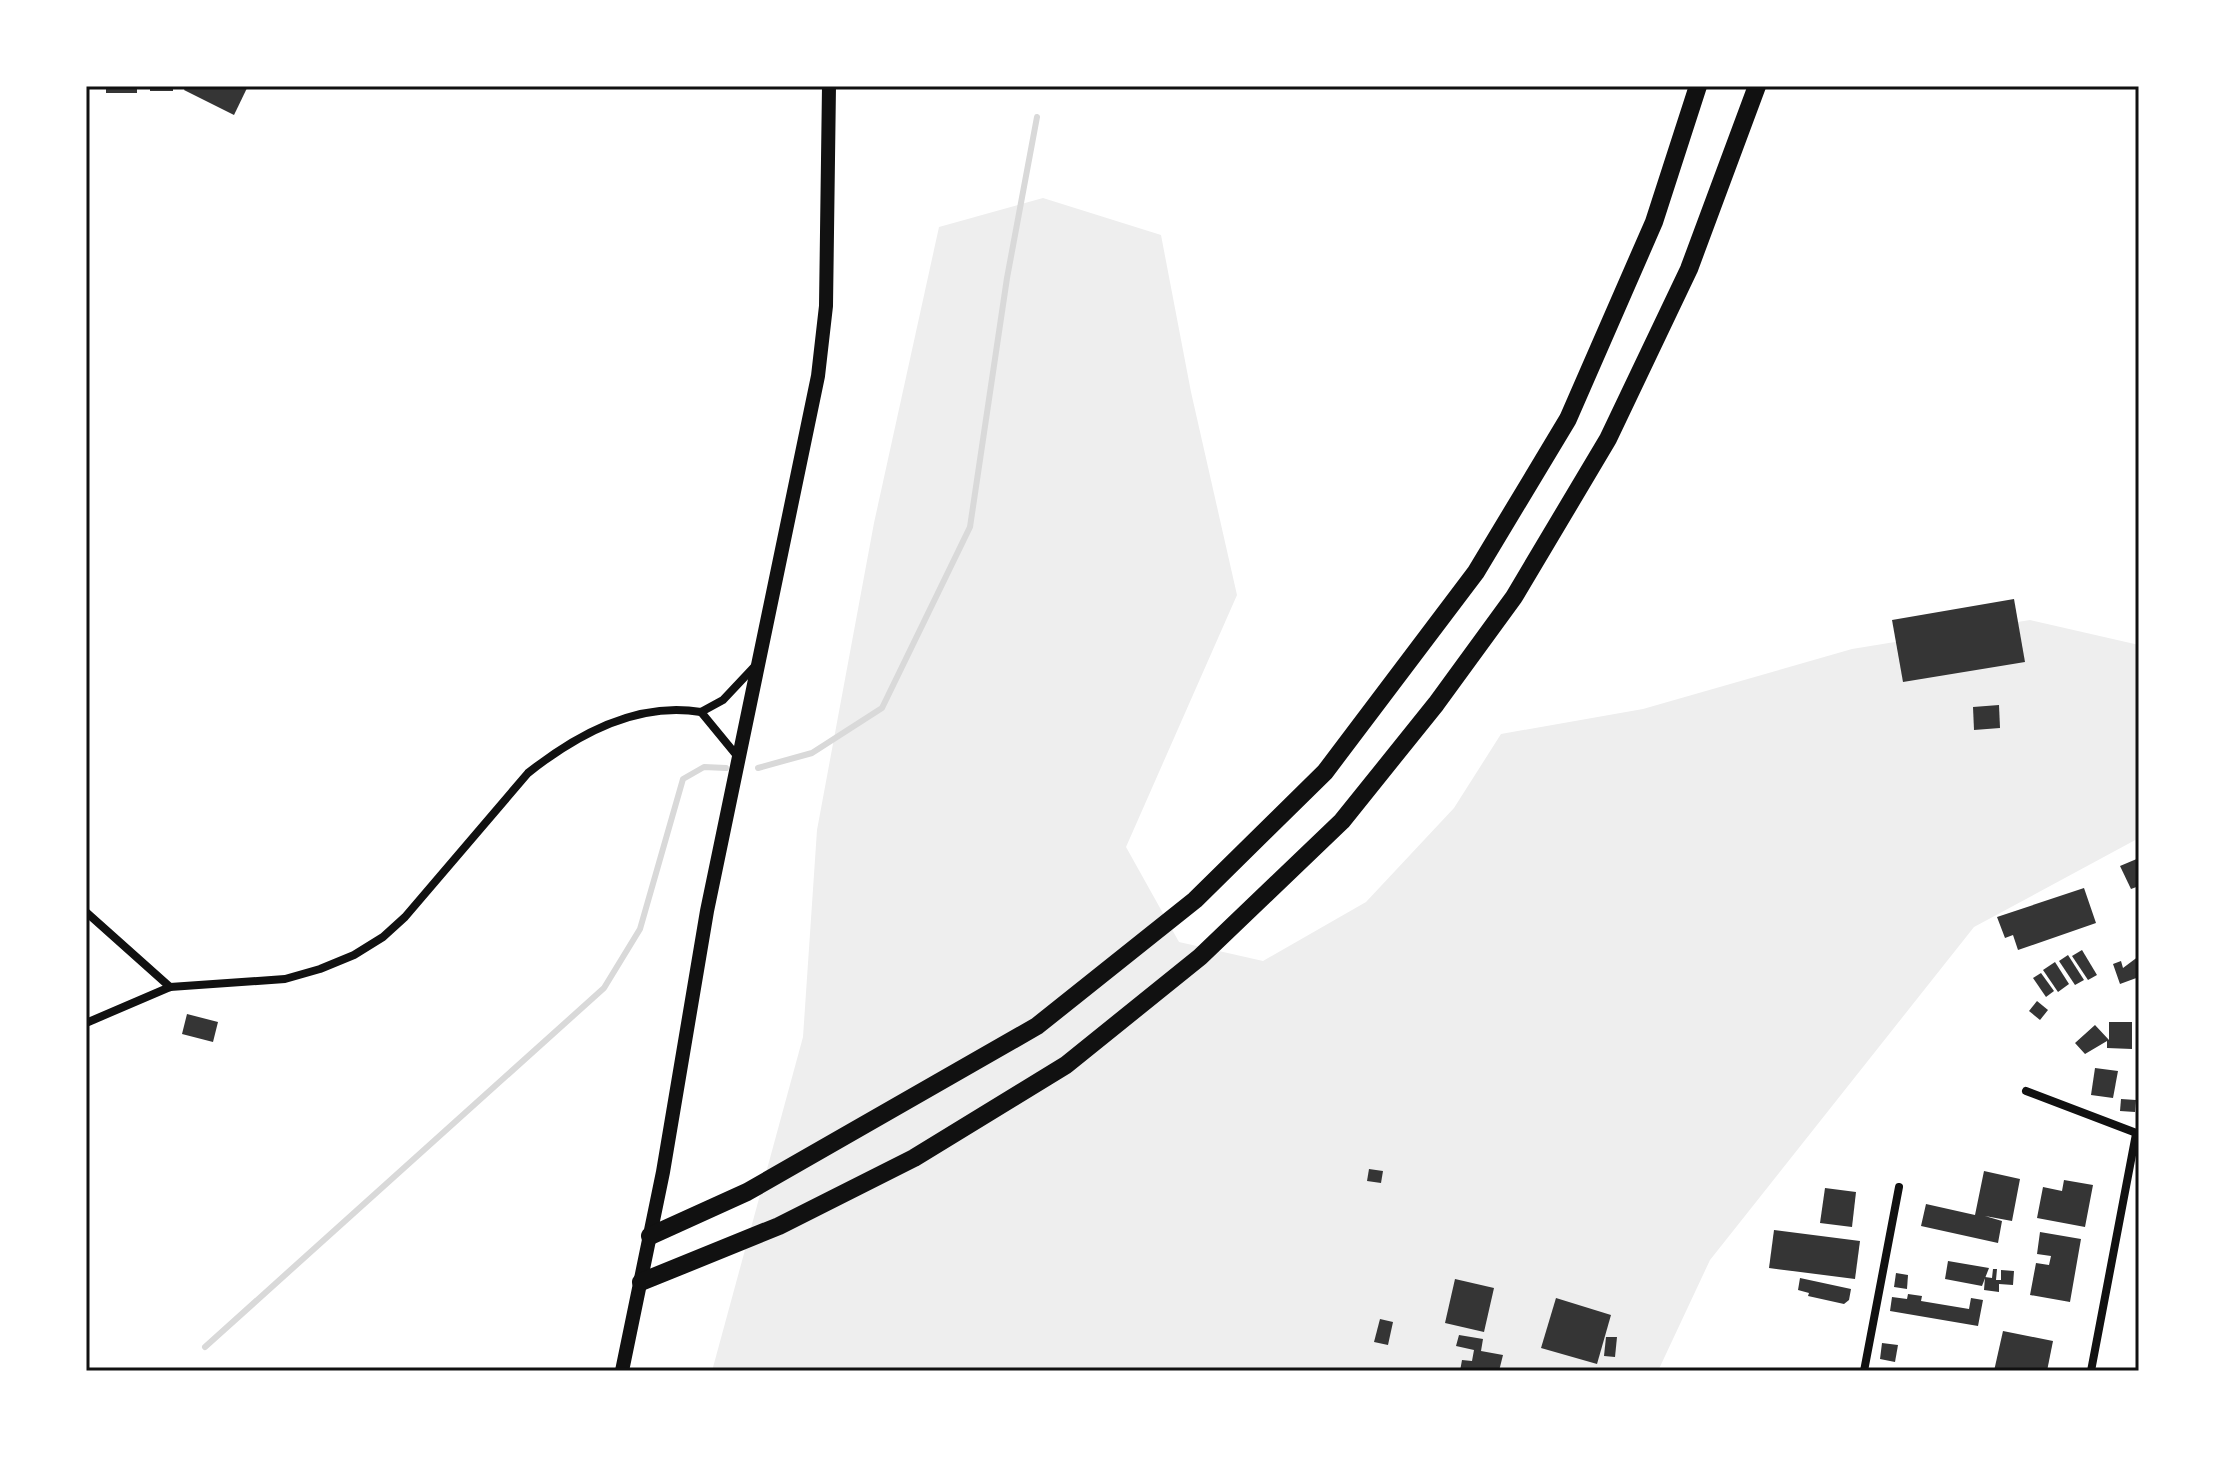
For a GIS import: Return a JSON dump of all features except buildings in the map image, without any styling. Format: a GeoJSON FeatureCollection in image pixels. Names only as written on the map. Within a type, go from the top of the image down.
{"type":"FeatureCollection","features":[{"type":"Feature","properties":{"kind":"highway"},"geometry":{"type":"LineString","coordinates":[[650,1236],[747,1192],[1037,1026],[1195,900],[1325,772],[1476,572],[1568,419],[1654,222],[1698,86]]}},
{"type":"Feature","properties":{"kind":"highway"},"geometry":{"type":"LineString","coordinates":[[641,1282],[779,1226],[887,1171],[1066,1065],[1200,957],[1342,821],[1436,704],[1514,597],[1608,439],[1689,269],[1757,86]]}},
{"type":"Feature","properties":{"kind":"street"},"geometry":{"type":"LineString","coordinates":[[622,1371],[650,1236],[707,911],[818,376],[825,320],[829,86]]}},
{"type":"Feature","properties":{"kind":"street"},"geometry":{"type":"LineString","coordinates":[[86,1023],[170,987],[285,979],[354,955],[383,937],[405,917],[528,773],[551,754],[638,712],[672,707],[701,712],[723,700],[756,665]]}},
{"type":"Feature","properties":{"kind":"street"},"geometry":{"type":"LineString","coordinates":[[701,712],[738,757]]}},
{"type":"Feature","properties":{"kind":"street"},"geometry":{"type":"LineString","coordinates":[[86,912],[170,987]]}},
{"type":"Feature","properties":{"kind":"street"},"geometry":{"type":"LineString","coordinates":[[2026,1091],[2138,1134],[2091,1371]]}},
{"type":"Feature","properties":{"kind":"street"},"geometry":{"type":"LineString","coordinates":[[1864,1371],[1899,1187]]}},
{"type":"Feature","properties":{"kind":"shaded area"},"geometry":{"type":"Polygon","coordinates":[[[1043,198],[1161,235],[1191,392],[1237,595],[1126,847],[1179,942],[1263,961],[1366,902],[1454,808],[1501,734],[1643,709],[1852,649],[2030,620],[2139,645],[2139,838],[1974,927],[1710,1260],[1658,1371],[712,1371],[803,1037],[817,830],[874,523],[939,227],[1043,198]]]}},
{"type":"Feature","properties":{"kind":"waterway"},"geometry":{"type":"LineString","coordinates":[[758,768],[812,753],[882,708],[970,527],[1007,278],[1037,117]]}},
{"type":"Feature","properties":{"kind":"waterway"},"geometry":{"type":"LineString","coordinates":[[205,1347],[604,988],[640,929],[683,779],[704,767],[726,768]]}}]}
